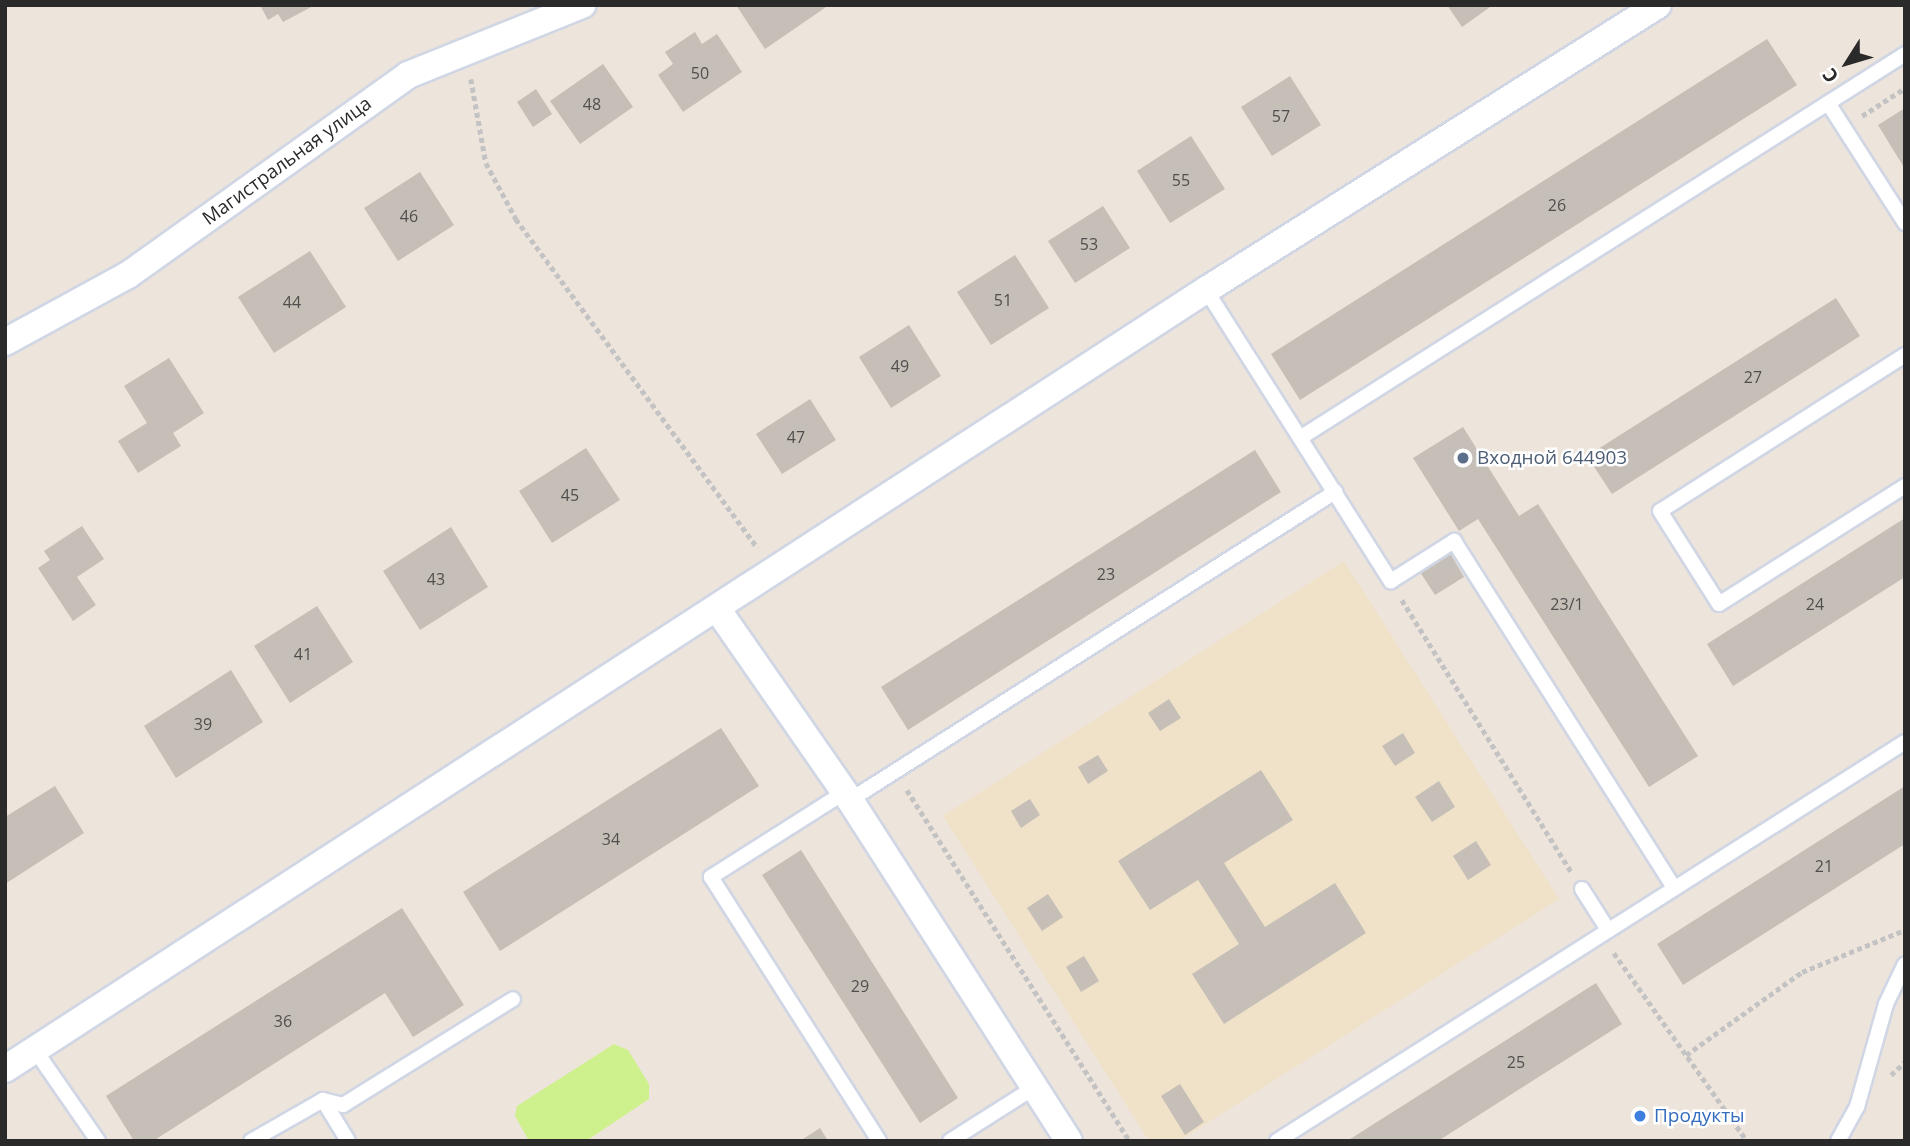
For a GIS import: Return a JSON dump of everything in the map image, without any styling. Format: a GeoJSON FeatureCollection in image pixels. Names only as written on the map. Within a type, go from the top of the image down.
{"type":"FeatureCollection","features":[{"type":"Feature","properties":{"kind":"street","name":"Магистральная улица"},"geometry":{"type":"LineString","coordinates":[[5,342],[128,275],[330,127],[408,75],[460,51],[582,5]]}},
{"type":"Feature","properties":{"kind":"street"},"geometry":{"type":"LineString","coordinates":[[5,1069],[718,610],[1206,290],[1658,5]]}},
{"type":"Feature","properties":{"kind":"street"},"geometry":{"type":"LineString","coordinates":[[718,610],[847,796],[1069,1141]]}},
{"type":"Feature","properties":{"kind":"lane"},"geometry":{"type":"LineString","coordinates":[[1300,438],[1905,54]]}},
{"type":"Feature","properties":{"kind":"lane"},"geometry":{"type":"LineString","coordinates":[[1828,103],[1905,223]]}},
{"type":"Feature","properties":{"kind":"lane"},"geometry":{"type":"LineString","coordinates":[[1206,290],[1391,581],[1454,541],[1674,888]]}},
{"type":"Feature","properties":{"kind":"lane"},"geometry":{"type":"LineString","coordinates":[[1905,355],[1660,511],[1719,604],[1905,486]]}},
{"type":"Feature","properties":{"kind":"lane"},"geometry":{"type":"LineString","coordinates":[[879,1141],[711,877],[847,796],[895,771],[1335,492]]}},
{"type":"Feature","properties":{"kind":"lane"},"geometry":{"type":"LineString","coordinates":[[1278,1141],[1905,742]]}},
{"type":"Feature","properties":{"kind":"lane"},"geometry":{"type":"LineString","coordinates":[[1582,889],[1604,933]]}},
{"type":"Feature","properties":{"kind":"lane"},"geometry":{"type":"LineString","coordinates":[[1838,1141],[1857,1107],[1886,1004],[1905,964]]}},
{"type":"Feature","properties":{"kind":"lane"},"geometry":{"type":"LineString","coordinates":[[251,1141],[323,1100],[343,1105],[513,999]]}},
{"type":"Feature","properties":{"kind":"lane"},"geometry":{"type":"LineString","coordinates":[[35,1050],[98,1141]]}},
{"type":"Feature","properties":{"kind":"lane"},"geometry":{"type":"LineString","coordinates":[[950,1141],[1035,1087]]}},
{"type":"Feature","properties":{"kind":"lane"},"geometry":{"type":"LineString","coordinates":[[323,1100],[348,1141]]}},
{"type":"Feature","properties":{"kind":"path"},"geometry":{"type":"LineString","coordinates":[[460,51],[478,106],[486,163],[516,219],[775,572]]}},
{"type":"Feature","properties":{"kind":"path"},"geometry":{"type":"LineString","coordinates":[[1844,128],[1905,88]]}},
{"type":"Feature","properties":{"kind":"path"},"geometry":{"type":"LineString","coordinates":[[1391,581],[1442,673],[1582,889]]}},
{"type":"Feature","properties":{"kind":"path"},"geometry":{"type":"LineString","coordinates":[[895,771],[1130,1141]]}},
{"type":"Feature","properties":{"kind":"path"},"geometry":{"type":"LineString","coordinates":[[1686,1055],[1802,972],[1905,930]]}},
{"type":"Feature","properties":{"kind":"path"},"geometry":{"type":"LineString","coordinates":[[1604,933],[1747,1141]]}},
{"type":"Feature","properties":{"kind":"shaded area"},"geometry":{"type":"Polygon","coordinates":[[[1344,561],[1559,899],[1179,1141],[1149,1141],[943,816],[1344,561]]]}},
{"type":"Feature","properties":{"kind":"green space"},"geometry":{"type":"Polygon","coordinates":[[[614,1044],[628,1050],[649,1084],[649,1099],[586,1141],[529,1141],[515,1116],[517,1106],[614,1044]]]}},
{"type":"Feature","properties":{"kind":"building"},"geometry":{"type":"Polygon","coordinates":[[[260,5],[315,5],[283,22],[278,14],[268,20],[260,5]]]}},
{"type":"Feature","properties":{"kind":"building"},"geometry":{"type":"Polygon","coordinates":[[[736,5],[829,5],[765,49],[736,5]]]}},
{"type":"Feature","properties":{"kind":"building"},"geometry":{"type":"Polygon","coordinates":[[[1447,5],[1493,5],[1462,27],[1447,5]]]}},
{"type":"Feature","properties":{"kind":"building"},"geometry":{"type":"Polygon","coordinates":[[[695,32],[702,44],[717,34],[742,72],[683,112],[658,75],[673,64],[665,52],[695,32]]]}},
{"type":"Feature","properties":{"kind":"building"},"geometry":{"type":"Polygon","coordinates":[[[1767,39],[1797,85],[1300,400],[1271,354],[1767,39]]]}},
{"type":"Feature","properties":{"kind":"building"},"geometry":{"type":"Polygon","coordinates":[[[603,64],[633,107],[580,144],[550,101],[603,64]]]}},
{"type":"Feature","properties":{"kind":"building"},"geometry":{"type":"Polygon","coordinates":[[[1290,76],[1321,125],[1272,156],[1241,107],[1290,76]]]}},
{"type":"Feature","properties":{"kind":"building"},"geometry":{"type":"Polygon","coordinates":[[[536,89],[552,114],[533,127],[517,102],[536,89]]]}},
{"type":"Feature","properties":{"kind":"building"},"geometry":{"type":"Polygon","coordinates":[[[1905,108],[1905,169],[1878,125],[1905,108]]]}},
{"type":"Feature","properties":{"kind":"building"},"geometry":{"type":"Polygon","coordinates":[[[1191,136],[1225,189],[1170,223],[1137,171],[1191,136]]]}},
{"type":"Feature","properties":{"kind":"building"},"geometry":{"type":"Polygon","coordinates":[[[420,172],[454,225],[398,261],[364,208],[420,172]]]}},
{"type":"Feature","properties":{"kind":"building"},"geometry":{"type":"Polygon","coordinates":[[[1103,206],[1130,248],[1075,283],[1048,241],[1103,206]]]}},
{"type":"Feature","properties":{"kind":"building"},"geometry":{"type":"Polygon","coordinates":[[[310,251],[346,307],[274,353],[238,297],[310,251]]]}},
{"type":"Feature","properties":{"kind":"building"},"geometry":{"type":"Polygon","coordinates":[[[1015,255],[1049,308],[991,345],[957,292],[1015,255]]]}},
{"type":"Feature","properties":{"kind":"building"},"geometry":{"type":"Polygon","coordinates":[[[1836,298],[1860,336],[1612,494],[1587,456],[1836,298]]]}},
{"type":"Feature","properties":{"kind":"building"},"geometry":{"type":"Polygon","coordinates":[[[909,325],[941,376],[891,408],[859,357],[909,325]]]}},
{"type":"Feature","properties":{"kind":"building"},"geometry":{"type":"Polygon","coordinates":[[[169,358],[204,413],[173,433],[181,446],[138,473],[118,441],[147,423],[124,386],[169,358]]]}},
{"type":"Feature","properties":{"kind":"building"},"geometry":{"type":"Polygon","coordinates":[[[810,399],[836,440],[782,474],[756,434],[810,399]]]}},
{"type":"Feature","properties":{"kind":"building"},"geometry":{"type":"Polygon","coordinates":[[[1463,427],[1519,516],[1538,504],[1698,756],[1649,787],[1478,519],[1459,531],[1413,458],[1463,427]]]}},
{"type":"Feature","properties":{"kind":"building"},"geometry":{"type":"Polygon","coordinates":[[[586,448],[620,500],[552,543],[519,491],[586,448]]]}},
{"type":"Feature","properties":{"kind":"building"},"geometry":{"type":"Polygon","coordinates":[[[1255,450],[1281,492],[908,730],[881,687],[1255,450]]]}},
{"type":"Feature","properties":{"kind":"building"},"geometry":{"type":"Polygon","coordinates":[[[1905,518],[1905,577],[1733,686],[1707,644],[1905,518]]]}},
{"type":"Feature","properties":{"kind":"building"},"geometry":{"type":"Polygon","coordinates":[[[82,526],[104,559],[77,577],[96,605],[73,621],[38,568],[50,560],[44,551],[82,526]]]}},
{"type":"Feature","properties":{"kind":"building"},"geometry":{"type":"Polygon","coordinates":[[[451,527],[488,587],[420,630],[383,571],[451,527]]]}},
{"type":"Feature","properties":{"kind":"building"},"geometry":{"type":"Polygon","coordinates":[[[1450,553],[1464,577],[1435,595],[1420,572],[1450,553]]]}},
{"type":"Feature","properties":{"kind":"building"},"geometry":{"type":"Polygon","coordinates":[[[317,606],[353,662],[290,703],[254,646],[317,606]]]}},
{"type":"Feature","properties":{"kind":"building"},"geometry":{"type":"Polygon","coordinates":[[[231,670],[263,722],[176,778],[144,726],[231,670]]]}},
{"type":"Feature","properties":{"kind":"building"},"geometry":{"type":"Polygon","coordinates":[[[1169,699],[1181,718],[1160,731],[1148,713],[1169,699]]]}},
{"type":"Feature","properties":{"kind":"building"},"geometry":{"type":"Polygon","coordinates":[[[721,728],[759,786],[500,951],[463,892],[721,728]]]}},
{"type":"Feature","properties":{"kind":"building"},"geometry":{"type":"Polygon","coordinates":[[[1403,733],[1415,753],[1395,766],[1382,746],[1403,733]]]}},
{"type":"Feature","properties":{"kind":"building"},"geometry":{"type":"Polygon","coordinates":[[[1098,755],[1108,771],[1088,784],[1078,767],[1098,755]]]}},
{"type":"Feature","properties":{"kind":"building"},"geometry":{"type":"Polygon","coordinates":[[[1261,770],[1293,820],[1224,863],[1265,927],[1335,883],[1366,933],[1224,1024],[1192,974],[1239,944],[1198,880],[1150,910],[1118,861],[1261,770]]]}},
{"type":"Feature","properties":{"kind":"building"},"geometry":{"type":"Polygon","coordinates":[[[1439,781],[1455,807],[1432,822],[1415,797],[1439,781]]]}},
{"type":"Feature","properties":{"kind":"building"},"geometry":{"type":"Polygon","coordinates":[[[55,786],[84,833],[5,884],[5,817],[55,786]]]}},
{"type":"Feature","properties":{"kind":"building"},"geometry":{"type":"Polygon","coordinates":[[[1905,786],[1905,844],[1683,985],[1657,944],[1905,786]]]}},
{"type":"Feature","properties":{"kind":"building"},"geometry":{"type":"Polygon","coordinates":[[[1030,799],[1040,815],[1021,828],[1011,811],[1030,799]]]}},
{"type":"Feature","properties":{"kind":"building"},"geometry":{"type":"Polygon","coordinates":[[[1476,841],[1491,865],[1468,880],[1453,856],[1476,841]]]}},
{"type":"Feature","properties":{"kind":"building"},"geometry":{"type":"Polygon","coordinates":[[[801,850],[958,1098],[920,1123],[762,875],[801,850]]]}},
{"type":"Feature","properties":{"kind":"building"},"geometry":{"type":"Polygon","coordinates":[[[1048,894],[1063,917],[1042,931],[1027,908],[1048,894]]]}},
{"type":"Feature","properties":{"kind":"building"},"geometry":{"type":"Polygon","coordinates":[[[402,908],[464,1005],[413,1037],[385,993],[153,1141],[134,1141],[106,1096],[402,908]]]}},
{"type":"Feature","properties":{"kind":"building"},"geometry":{"type":"Polygon","coordinates":[[[1084,956],[1099,981],[1081,992],[1066,967],[1084,956]]]}},
{"type":"Feature","properties":{"kind":"building"},"geometry":{"type":"Polygon","coordinates":[[[1596,983],[1622,1024],[1438,1141],[1347,1141],[1596,983]]]}},
{"type":"Feature","properties":{"kind":"building"},"geometry":{"type":"Polygon","coordinates":[[[1180,1084],[1204,1122],[1185,1135],[1161,1096],[1180,1084]]]}},
{"type":"Feature","properties":{"kind":"building"},"geometry":{"type":"Polygon","coordinates":[[[820,1128],[828,1141],[800,1141],[820,1128]]]}},
{"type":"Feature","properties":{"kind":"place","name":"Входной 644903"},"geometry":{"type":"Point","coordinates":[1463,458]}},
{"type":"Feature","properties":{"kind":"place","name":"Продукты"},"geometry":{"type":"Point","coordinates":[1640,1116]}}]}
